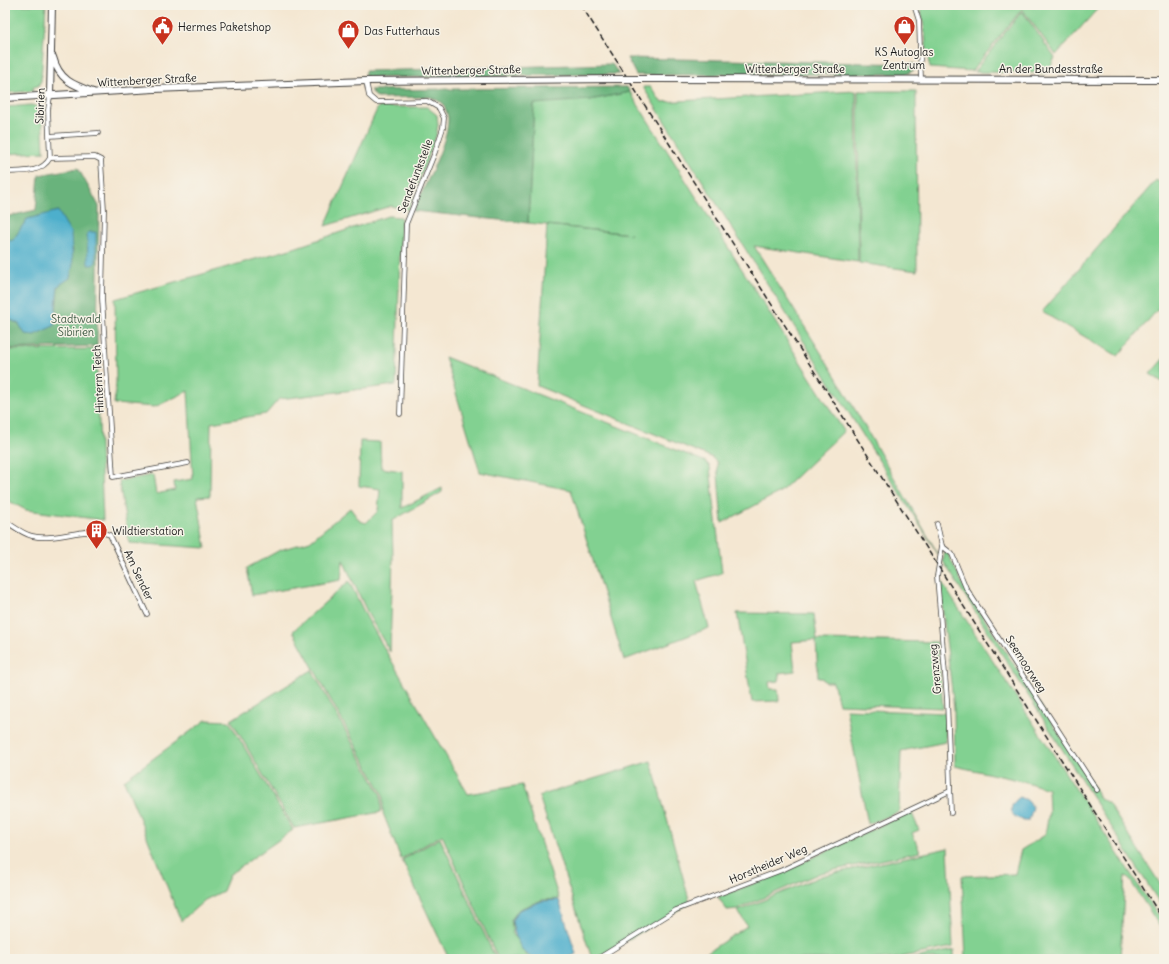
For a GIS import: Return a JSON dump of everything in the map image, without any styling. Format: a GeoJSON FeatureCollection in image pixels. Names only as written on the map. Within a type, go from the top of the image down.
{"type":"FeatureCollection","features":[{"type":"Feature","properties":{"kind":"main road","name":"Sibirien"},"geometry":{"type":"LineString","coordinates":[[50,96],[52,5]]}},
{"type":"Feature","properties":{"kind":"main road"},"geometry":{"type":"LineString","coordinates":[[52,52],[59,73],[64,79],[73,85],[96,93]]}},
{"type":"Feature","properties":{"kind":"main road","name":"Wittenberger Straße"},"geometry":{"type":"LineString","coordinates":[[5,98],[154,89],[366,81],[938,79]]}},
{"type":"Feature","properties":{"kind":"main road","name":"An der Bundesstraße"},"geometry":{"type":"LineString","coordinates":[[938,79],[1164,80]]}},
{"type":"Feature","properties":{"kind":"street"},"geometry":{"type":"LineString","coordinates":[[914,5],[919,21],[921,79]]}},
{"type":"Feature","properties":{"kind":"street","name":"Sendefunkstelle"},"geometry":{"type":"LineString","coordinates":[[366,81],[369,96],[376,102],[427,101],[439,108],[444,118],[434,152],[406,224],[400,414]]}},
{"type":"Feature","properties":{"kind":"street","name":"Sibirien"},"geometry":{"type":"LineString","coordinates":[[50,96],[50,158]]}},
{"type":"Feature","properties":{"kind":"street"},"geometry":{"type":"LineString","coordinates":[[49,136],[98,133]]}},
{"type":"Feature","properties":{"kind":"street","name":"Hinterm Teich"},"geometry":{"type":"LineString","coordinates":[[50,158],[95,157],[101,160],[104,210],[102,298],[113,477],[188,463]]}},
{"type":"Feature","properties":{"kind":"street"},"geometry":{"type":"LineString","coordinates":[[5,172],[40,169],[50,158]]}},
{"type":"Feature","properties":{"kind":"street","name":"Am Sender"},"geometry":{"type":"LineString","coordinates":[[5,521],[31,536],[46,537],[89,532],[110,535],[148,614]]}},
{"type":"Feature","properties":{"kind":"street","name":"Grenzweg"},"geometry":{"type":"LineString","coordinates":[[937,524],[942,546],[937,576],[947,699],[951,813]]}},
{"type":"Feature","properties":{"kind":"street","name":"Seemoorweg"},"geometry":{"type":"LineString","coordinates":[[942,546],[952,554],[966,588],[1097,790]]}},
{"type":"Feature","properties":{"kind":"street","name":"Horstheider Weg"},"geometry":{"type":"LineString","coordinates":[[597,959],[676,910],[782,870],[950,791]]}},
{"type":"Feature","properties":{"kind":"green space"},"geometry":{"type":"Polygon","coordinates":[[[5,5],[46,5],[41,81],[38,86],[33,87],[33,91],[5,93],[5,5]]]}},
{"type":"Feature","properties":{"kind":"green space"},"geometry":{"type":"Polygon","coordinates":[[[919,5],[1101,5],[1056,55],[1022,9],[972,71],[930,68],[919,5]]]}},
{"type":"Feature","properties":{"kind":"green space"},"geometry":{"type":"Polygon","coordinates":[[[1022,11],[1055,58],[1047,73],[974,72],[1022,11]]]}},
{"type":"Feature","properties":{"kind":"green space"},"geometry":{"type":"Polygon","coordinates":[[[627,58],[915,64],[914,70],[907,74],[636,75],[627,58]]]}},
{"type":"Feature","properties":{"kind":"green space"},"geometry":{"type":"Polygon","coordinates":[[[612,64],[619,74],[365,78],[365,71],[612,64]]]}},
{"type":"Feature","properties":{"kind":"green space"},"geometry":{"type":"Polygon","coordinates":[[[627,87],[630,92],[590,100],[534,104],[528,223],[413,211],[440,152],[447,128],[448,118],[446,110],[443,103],[430,97],[377,98],[370,90],[627,87]]]}},
{"type":"Feature","properties":{"kind":"green space"},"geometry":{"type":"Polygon","coordinates":[[[643,87],[651,87],[661,102],[856,91],[858,262],[754,246],[838,380],[938,554],[643,87]]]}},
{"type":"Feature","properties":{"kind":"green space"},"geometry":{"type":"Polygon","coordinates":[[[858,91],[916,91],[917,271],[859,263],[858,91]]]}},
{"type":"Feature","properties":{"kind":"green space"},"geometry":{"type":"Polygon","coordinates":[[[630,92],[844,431],[780,492],[722,523],[717,462],[711,457],[537,386],[547,225],[528,223],[534,103],[590,100],[630,92]]]}},
{"type":"Feature","properties":{"kind":"green space"},"geometry":{"type":"Polygon","coordinates":[[[36,106],[42,114],[44,152],[5,154],[5,107],[36,106]]]}},
{"type":"Feature","properties":{"kind":"green space"},"geometry":{"type":"Polygon","coordinates":[[[378,107],[427,107],[437,115],[438,125],[436,136],[408,210],[391,206],[325,226],[378,107]]]}},
{"type":"Feature","properties":{"kind":"green space","name":"Stadtwald Sibirien"},"geometry":{"type":"Polygon","coordinates":[[[78,168],[99,206],[97,346],[5,349],[5,317],[19,324],[56,317],[58,285],[70,278],[73,249],[27,219],[13,241],[5,242],[5,217],[36,210],[39,175],[78,168]]]}},
{"type":"Feature","properties":{"kind":"green space"},"geometry":{"type":"Polygon","coordinates":[[[1156,180],[1164,185],[1164,302],[1118,356],[1042,312],[1156,180]]]}},
{"type":"Feature","properties":{"kind":"green space"},"geometry":{"type":"Polygon","coordinates":[[[388,216],[401,217],[396,385],[279,399],[266,414],[211,423],[210,496],[197,497],[206,548],[129,543],[119,481],[153,475],[156,494],[175,490],[174,482],[193,479],[188,391],[155,407],[114,404],[116,383],[115,299],[294,248],[388,216]]]}},
{"type":"Feature","properties":{"kind":"green space"},"geometry":{"type":"Polygon","coordinates":[[[96,349],[103,520],[26,510],[5,499],[5,350],[96,349]]]}},
{"type":"Feature","properties":{"kind":"green space"},"geometry":{"type":"Polygon","coordinates":[[[445,357],[706,462],[710,467],[722,573],[696,581],[709,628],[624,660],[571,490],[480,472],[445,357]]]}},
{"type":"Feature","properties":{"kind":"green space"},"geometry":{"type":"Polygon","coordinates":[[[1164,358],[1164,383],[1150,374],[1164,358]]]}},
{"type":"Feature","properties":{"kind":"green space"},"geometry":{"type":"Polygon","coordinates":[[[360,441],[380,442],[381,468],[402,471],[402,508],[442,488],[442,492],[392,521],[393,558],[390,652],[369,616],[343,560],[341,580],[252,595],[247,568],[280,550],[310,541],[350,508],[360,521],[366,523],[378,511],[380,489],[359,486],[360,441]]]}},
{"type":"Feature","properties":{"kind":"green space"},"geometry":{"type":"Polygon","coordinates":[[[945,552],[947,552],[965,589],[1096,791],[1098,797],[1108,803],[1164,890],[1164,910],[943,561],[945,552]]]}},
{"type":"Feature","properties":{"kind":"green space"},"geometry":{"type":"Polygon","coordinates":[[[939,578],[1164,925],[1164,933],[1128,877],[1125,876],[1120,959],[966,959],[962,876],[1015,874],[1021,850],[1045,835],[1049,812],[1048,789],[1023,781],[955,766],[954,709],[939,578]]]}},
{"type":"Feature","properties":{"kind":"green space"},"geometry":{"type":"Polygon","coordinates":[[[349,581],[367,618],[468,794],[522,785],[559,899],[542,900],[519,909],[511,920],[513,934],[526,955],[539,959],[498,959],[442,835],[401,859],[383,813],[383,795],[293,631],[349,581]]]}},
{"type":"Feature","properties":{"kind":"green space"},"geometry":{"type":"Polygon","coordinates":[[[737,613],[814,614],[817,640],[937,642],[943,708],[839,704],[833,682],[825,682],[822,678],[818,678],[816,640],[792,642],[795,671],[779,673],[779,681],[769,682],[770,689],[778,689],[779,701],[752,702],[737,613]]]}},
{"type":"Feature","properties":{"kind":"green space"},"geometry":{"type":"Polygon","coordinates":[[[312,670],[381,795],[381,812],[294,828],[231,720],[312,670]]]}},
{"type":"Feature","properties":{"kind":"green space"},"geometry":{"type":"Polygon","coordinates":[[[846,709],[945,713],[946,742],[901,751],[899,812],[868,824],[846,709]]]}},
{"type":"Feature","properties":{"kind":"green space"},"geometry":{"type":"Polygon","coordinates":[[[206,720],[229,721],[293,830],[230,874],[223,891],[205,900],[181,921],[124,780],[206,720]]]}},
{"type":"Feature","properties":{"kind":"green space"},"geometry":{"type":"Polygon","coordinates":[[[651,761],[690,903],[596,959],[592,959],[539,796],[651,761]]]}},
{"type":"Feature","properties":{"kind":"green space"},"geometry":{"type":"Polygon","coordinates":[[[911,811],[919,830],[912,833],[920,852],[820,873],[738,909],[727,910],[718,897],[776,875],[911,811]]]}},
{"type":"Feature","properties":{"kind":"green space"},"geometry":{"type":"Polygon","coordinates":[[[440,838],[496,959],[449,959],[402,860],[440,838]]]}},
{"type":"Feature","properties":{"kind":"green space"},"geometry":{"type":"Polygon","coordinates":[[[948,848],[953,947],[892,959],[697,959],[747,926],[738,911],[821,876],[948,848]]]}},
{"type":"Feature","properties":{"kind":"green space"},"geometry":{"type":"Polygon","coordinates":[[[954,950],[954,959],[909,959],[954,950]]]}},
{"type":"Feature","properties":{"kind":"water"},"geometry":{"type":"Polygon","coordinates":[[[58,211],[71,233],[73,265],[70,278],[58,286],[54,326],[34,335],[25,334],[19,324],[5,317],[5,242],[13,240],[27,219],[58,211]]]}},
{"type":"Feature","properties":{"kind":"water"},"geometry":{"type":"Polygon","coordinates":[[[96,232],[96,262],[93,265],[88,265],[87,233],[96,232]]]}},
{"type":"Feature","properties":{"kind":"water"},"geometry":{"type":"Polygon","coordinates":[[[1020,797],[1027,800],[1033,807],[1029,820],[1018,818],[1012,813],[1012,805],[1020,797]]]}},
{"type":"Feature","properties":{"kind":"water"},"geometry":{"type":"Polygon","coordinates":[[[559,900],[576,954],[565,958],[552,960],[532,957],[521,948],[515,934],[512,920],[519,910],[542,901],[559,900]]]}},
{"type":"Feature","properties":{"kind":"railway"},"geometry":{"type":"LineString","coordinates":[[581,5],[1164,921]]}},
{"type":"Feature","properties":{"kind":"place","name":"Hermes Paketshop"},"geometry":{"type":"Point","coordinates":[162,46]}},
{"type":"Feature","properties":{"kind":"place","name":"KS Autoglas Zentrum"},"geometry":{"type":"Point","coordinates":[904,46]}},
{"type":"Feature","properties":{"kind":"place","name":"Das Futterhaus"},"geometry":{"type":"Point","coordinates":[348,50]}},
{"type":"Feature","properties":{"kind":"place","name":"Wildtierstation"},"geometry":{"type":"Point","coordinates":[96,550]}}]}
